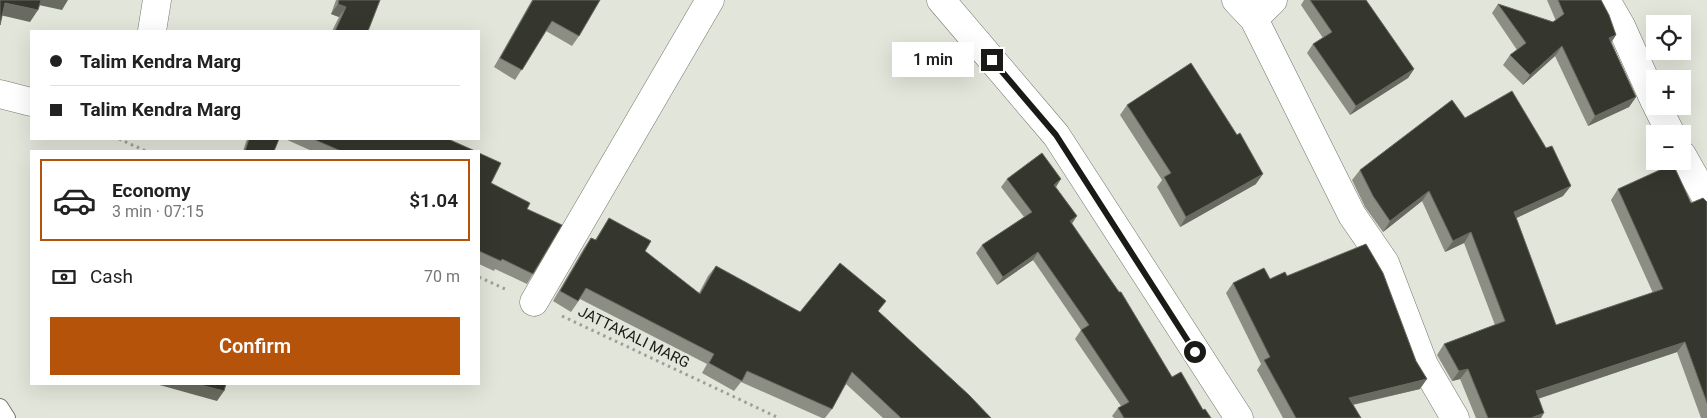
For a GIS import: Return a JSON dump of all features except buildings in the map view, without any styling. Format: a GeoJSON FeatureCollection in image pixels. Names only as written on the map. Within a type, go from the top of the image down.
{"type":"FeatureCollection","features":[{"type":"Feature","properties":{"kind":"street"},"geometry":{"type":"LineString","coordinates":[[152,30],[157,0]]}},
{"type":"Feature","properties":{"kind":"street"},"geometry":{"type":"LineString","coordinates":[[534,302],[710,0]]}},
{"type":"Feature","properties":{"kind":"street"},"geometry":{"type":"LineString","coordinates":[[941,0],[1056,135],[1239,418]]}},
{"type":"Feature","properties":{"kind":"street"},"geometry":{"type":"LineString","coordinates":[[1273,0],[1245,9],[1352,215],[1384,263],[1424,365],[1454,418]]}},
{"type":"Feature","properties":{"kind":"street"},"geometry":{"type":"LineString","coordinates":[[1606,0],[1621,26],[1646,82]]}},
{"type":"Feature","properties":{"kind":"street"},"geometry":{"type":"LineString","coordinates":[[0,94],[30,102]]}},
{"type":"Feature","properties":{"kind":"street"},"geometry":{"type":"LineString","coordinates":[[1691,170],[1707,199]]}},
{"type":"Feature","properties":{"kind":"lane"},"geometry":{"type":"LineString","coordinates":[[0,407],[7,418]]}},
{"type":"Feature","properties":{"kind":"path"},"geometry":{"type":"LineString","coordinates":[[121,140],[144,150]]}},
{"type":"Feature","properties":{"kind":"path","name":"JATTAKALI MARG"},"geometry":{"type":"LineString","coordinates":[[480,278],[779,418]]}},
{"type":"Feature","properties":{"kind":"route"},"geometry":{"type":"LineString","coordinates":[[992,60],[1056,135],[1195,352]]}}]}
